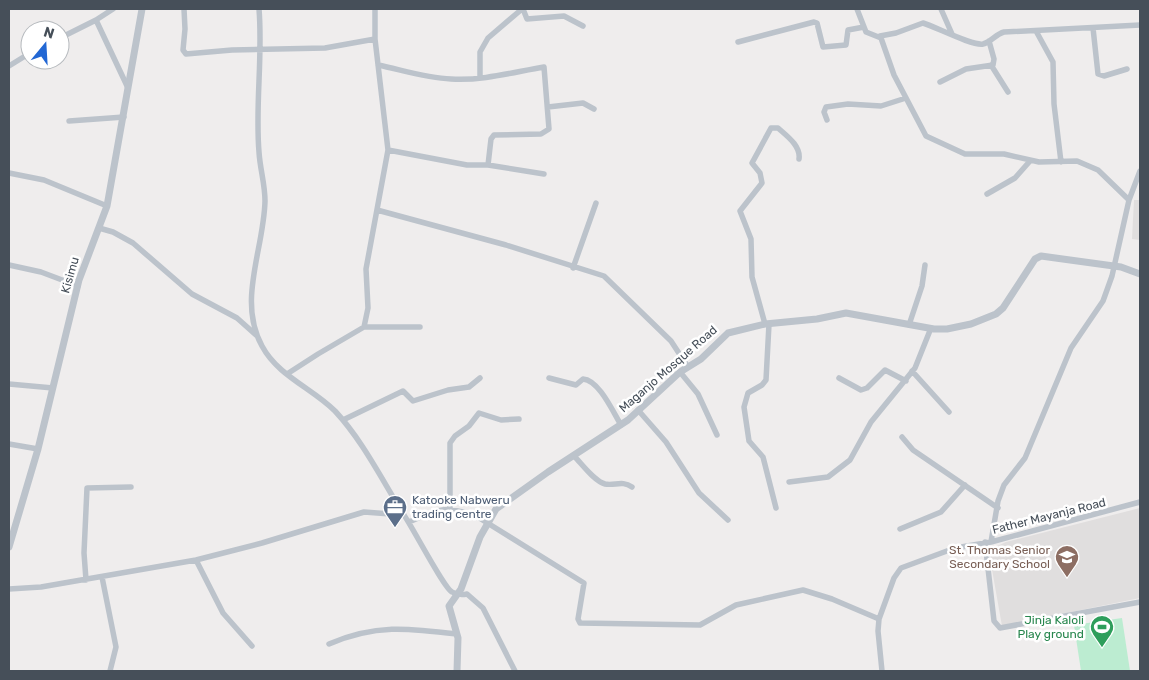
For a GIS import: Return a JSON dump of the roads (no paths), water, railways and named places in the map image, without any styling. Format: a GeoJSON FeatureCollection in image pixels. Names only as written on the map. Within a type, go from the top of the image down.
{"type":"FeatureCollection","features":[{"type":"Feature","properties":{"kind":"street"},"geometry":{"type":"LineString","coordinates":[[70,33],[113,9]]}},
{"type":"Feature","properties":{"kind":"street","name":"Kisimu"},"geometry":{"type":"LineString","coordinates":[[9,546],[38,449],[78,286],[107,206],[142,9]]}},
{"type":"Feature","properties":{"kind":"street"},"geometry":{"type":"LineString","coordinates":[[184,9],[184,54],[260,49],[325,48],[375,39]]}},
{"type":"Feature","properties":{"kind":"street"},"geometry":{"type":"LineString","coordinates":[[258,9],[260,49],[259,152],[265,190],[263,222],[253,284],[253,321],[258,336],[270,358],[287,374],[324,401],[343,420],[409,522],[447,589],[458,595],[467,594],[483,608],[515,671]]}},
{"type":"Feature","properties":{"kind":"street"},"geometry":{"type":"LineString","coordinates":[[364,328],[368,308],[366,269],[388,150],[375,39],[375,9]]}},
{"type":"Feature","properties":{"kind":"street"},"geometry":{"type":"LineString","coordinates":[[480,78],[480,52],[488,38],[522,9],[527,19],[564,16],[583,26]]}},
{"type":"Feature","properties":{"kind":"street"},"geometry":{"type":"LineString","coordinates":[[857,9],[868,34],[880,36],[896,33],[923,23],[979,44],[989,41],[1004,32],[1140,25]]}},
{"type":"Feature","properties":{"kind":"street"},"geometry":{"type":"LineString","coordinates":[[941,9],[952,34]]}},
{"type":"Feature","properties":{"kind":"street"},"geometry":{"type":"LineString","coordinates":[[96,20],[129,90]]}},
{"type":"Feature","properties":{"kind":"street"},"geometry":{"type":"LineString","coordinates":[[738,42],[814,22],[817,23],[822,47],[846,45],[848,30],[864,27]]}},
{"type":"Feature","properties":{"kind":"street"},"geometry":{"type":"LineString","coordinates":[[1093,28],[1098,74],[1104,76],[1127,69]]}},
{"type":"Feature","properties":{"kind":"street"},"geometry":{"type":"LineString","coordinates":[[1036,31],[1053,62],[1054,104],[1061,162]]}},
{"type":"Feature","properties":{"kind":"street"},"geometry":{"type":"LineString","coordinates":[[880,36],[894,75],[923,132],[930,138],[965,154],[1004,154],[1030,160],[1078,161],[1092,167],[1129,200]]}},
{"type":"Feature","properties":{"kind":"street"},"geometry":{"type":"LineString","coordinates":[[989,41],[994,59],[992,65],[1008,92]]}},
{"type":"Feature","properties":{"kind":"street"},"geometry":{"type":"LineString","coordinates":[[9,66],[20,59]]}},
{"type":"Feature","properties":{"kind":"street"},"geometry":{"type":"LineString","coordinates":[[378,65],[419,75],[451,79],[480,78],[544,67],[549,129],[544,133],[492,136],[488,165]]}},
{"type":"Feature","properties":{"kind":"street"},"geometry":{"type":"LineString","coordinates":[[940,82],[966,69],[992,65]]}},
{"type":"Feature","properties":{"kind":"street"},"geometry":{"type":"LineString","coordinates":[[827,120],[824,112],[826,107],[848,104],[881,106],[906,98]]}},
{"type":"Feature","properties":{"kind":"street"},"geometry":{"type":"LineString","coordinates":[[548,107],[583,103],[594,109]]}},
{"type":"Feature","properties":{"kind":"street"},"geometry":{"type":"LineString","coordinates":[[69,121],[124,118]]}},
{"type":"Feature","properties":{"kind":"street"},"geometry":{"type":"LineString","coordinates":[[776,508],[763,457],[749,441],[744,407],[748,393],[762,385],[766,380],[767,324],[752,277],[751,239],[740,211],[762,183],[760,173],[752,163],[772,128],[778,128],[791,141],[799,152],[799,159]]}},
{"type":"Feature","properties":{"kind":"street"},"geometry":{"type":"LineString","coordinates":[[388,150],[467,165],[488,165],[544,174]]}},
{"type":"Feature","properties":{"kind":"street"},"geometry":{"type":"LineString","coordinates":[[987,194],[1015,178],[1030,160]]}},
{"type":"Feature","properties":{"kind":"street"},"geometry":{"type":"LineString","coordinates":[[881,671],[879,619],[894,578],[900,568],[956,548],[988,542],[1004,485],[1025,458],[1071,348],[1103,301],[1112,276],[1112,266],[1129,200],[1140,171]]}},
{"type":"Feature","properties":{"kind":"street"},"geometry":{"type":"LineString","coordinates":[[9,173],[44,180],[107,206]]}},
{"type":"Feature","properties":{"kind":"street"},"geometry":{"type":"LineString","coordinates":[[574,268],[596,203]]}},
{"type":"Feature","properties":{"kind":"street"},"geometry":{"type":"LineString","coordinates":[[376,210],[506,245],[604,276],[671,341],[688,367]]}},
{"type":"Feature","properties":{"kind":"street"},"geometry":{"type":"LineString","coordinates":[[99,228],[113,232],[133,243],[192,294],[237,318],[258,336]]}},
{"type":"Feature","properties":{"kind":"street","name":"Maganjo Mosque Road"},"geometry":{"type":"LineString","coordinates":[[457,671],[457,634],[449,606],[458,595],[486,524],[500,505],[621,425],[680,372],[701,359],[728,333],[767,324],[817,319],[846,313],[931,328],[960,328],[996,314],[1003,308],[1035,258],[1041,256],[1121,267],[1140,274]]}},
{"type":"Feature","properties":{"kind":"street"},"geometry":{"type":"LineString","coordinates":[[909,325],[922,286],[925,264]]}},
{"type":"Feature","properties":{"kind":"street"},"geometry":{"type":"LineString","coordinates":[[9,265],[41,272],[78,286]]}},
{"type":"Feature","properties":{"kind":"street"},"geometry":{"type":"LineString","coordinates":[[287,374],[337,342],[364,328],[420,327]]}},
{"type":"Feature","properties":{"kind":"street"},"geometry":{"type":"LineString","coordinates":[[789,482],[828,477],[844,466],[855,454],[871,422],[906,381],[924,350],[931,328]]}},
{"type":"Feature","properties":{"kind":"street"},"geometry":{"type":"LineString","coordinates":[[839,378],[861,390],[867,388],[885,370],[906,381]]}},
{"type":"Feature","properties":{"kind":"street"},"geometry":{"type":"LineString","coordinates":[[912,371],[949,412]]}},
{"type":"Feature","properties":{"kind":"street"},"geometry":{"type":"LineString","coordinates":[[680,372],[698,394],[718,435]]}},
{"type":"Feature","properties":{"kind":"street"},"geometry":{"type":"LineString","coordinates":[[343,420],[404,391],[412,401],[448,390],[469,387],[480,378]]}},
{"type":"Feature","properties":{"kind":"street"},"geometry":{"type":"LineString","coordinates":[[549,378],[576,385],[583,379],[587,379],[602,392],[621,425]]}},
{"type":"Feature","properties":{"kind":"street"},"geometry":{"type":"LineString","coordinates":[[9,384],[53,388]]}},
{"type":"Feature","properties":{"kind":"street"},"geometry":{"type":"LineString","coordinates":[[638,410],[666,442],[699,493],[728,520]]}},
{"type":"Feature","properties":{"kind":"street"},"geometry":{"type":"LineString","coordinates":[[450,509],[449,454],[452,440],[469,426],[479,413],[501,420],[519,419]]}},
{"type":"Feature","properties":{"kind":"street"},"geometry":{"type":"LineString","coordinates":[[902,437],[914,450],[998,508]]}},
{"type":"Feature","properties":{"kind":"street"},"geometry":{"type":"LineString","coordinates":[[9,444],[38,449]]}},
{"type":"Feature","properties":{"kind":"street"},"geometry":{"type":"LineString","coordinates":[[574,456],[600,482],[608,484],[622,482],[632,487]]}},
{"type":"Feature","properties":{"kind":"street"},"geometry":{"type":"LineString","coordinates":[[900,528],[941,512],[965,485]]}},
{"type":"Feature","properties":{"kind":"street"},"geometry":{"type":"LineString","coordinates":[[86,580],[84,553],[87,488],[131,487]]}},
{"type":"Feature","properties":{"kind":"street","name":"Father Mayanja Road"},"geometry":{"type":"LineString","coordinates":[[1140,502],[988,542],[990,592],[996,625],[1000,628],[1140,602]]}},
{"type":"Feature","properties":{"kind":"street"},"geometry":{"type":"LineString","coordinates":[[409,522],[432,512],[450,509],[473,514],[486,524],[584,584],[578,619],[580,623],[700,625],[736,604],[803,590],[832,599],[879,619]]}},
{"type":"Feature","properties":{"kind":"street"},"geometry":{"type":"LineString","coordinates":[[9,589],[86,580],[196,560],[262,544],[351,515],[378,512],[404,515]]}},
{"type":"Feature","properties":{"kind":"street"},"geometry":{"type":"LineString","coordinates":[[196,560],[223,613],[252,646]]}},
{"type":"Feature","properties":{"kind":"street"},"geometry":{"type":"LineString","coordinates":[[102,577],[116,647],[111,671]]}},
{"type":"Feature","properties":{"kind":"street"},"geometry":{"type":"LineString","coordinates":[[329,644],[362,632],[388,628],[457,634]]}},
{"type":"Feature","properties":{"kind":"place","name":"Katooke Nabweru trading centre"},"geometry":{"type":"Point","coordinates":[395,528]}},
{"type":"Feature","properties":{"kind":"place","name":"St. Thomas Senior Secondary School"},"geometry":{"type":"Point","coordinates":[1067,578]}},
{"type":"Feature","properties":{"kind":"place","name":"Jinja Kaloli Play ground"},"geometry":{"type":"Point","coordinates":[1102,648]}}]}
